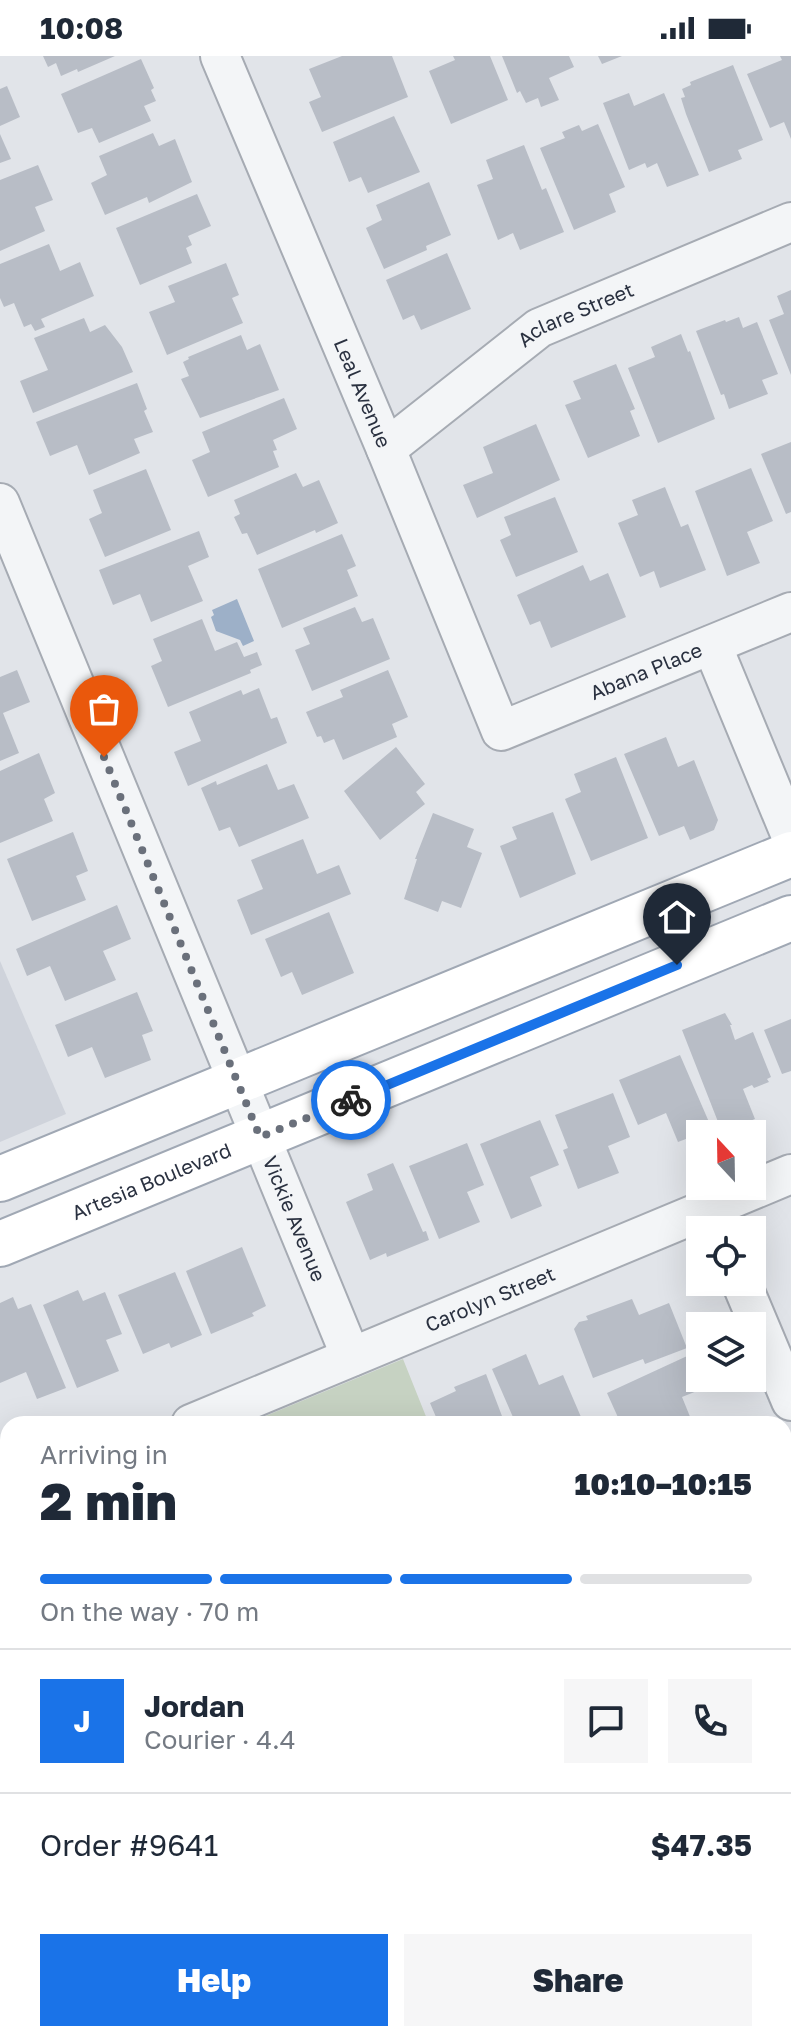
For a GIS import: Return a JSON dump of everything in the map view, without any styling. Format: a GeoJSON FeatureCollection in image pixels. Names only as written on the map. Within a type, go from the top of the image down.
{"type":"FeatureCollection","features":[{"type":"Feature","properties":{"kind":"main road"},"geometry":{"type":"LineString","coordinates":[[0,1179],[791,854]]}},
{"type":"Feature","properties":{"kind":"main road","name":"Artesia Boulevard"},"geometry":{"type":"LineString","coordinates":[[0,1244],[791,918]]}},
{"type":"Feature","properties":{"kind":"street","name":"Leal Avenue"},"geometry":{"type":"LineString","coordinates":[[220,56],[501,731]]}},
{"type":"Feature","properties":{"kind":"street","name":"Aclare Street"},"geometry":{"type":"LineString","coordinates":[[386,449],[539,328],[791,222]]}},
{"type":"Feature","properties":{"kind":"street","name":"Vickie Avenue"},"geometry":{"type":"LineString","coordinates":[[0,503],[351,1357]]}},
{"type":"Feature","properties":{"kind":"street","name":"Abana Place"},"geometry":{"type":"LineString","coordinates":[[501,731],[791,612]]}},
{"type":"Feature","properties":{"kind":"street"},"geometry":{"type":"LineString","coordinates":[[712,645],[791,836]]}},
{"type":"Feature","properties":{"kind":"street","name":"Carolyn Street"},"geometry":{"type":"LineString","coordinates":[[720,1216],[791,1174]]}},
{"type":"Feature","properties":{"kind":"street","name":"Carolyn Street"},"geometry":{"type":"LineString","coordinates":[[210,1416],[351,1357],[686,1230]]}},
{"type":"Feature","properties":{"kind":"street"},"geometry":{"type":"LineString","coordinates":[[747,1296],[791,1401]]}},
{"type":"Feature","properties":{"kind":"shaded area"},"geometry":{"type":"Polygon","coordinates":[[[0,961],[66,1114],[0,1142],[0,961]]]}},
{"type":"Feature","properties":{"kind":"green space"},"geometry":{"type":"Polygon","coordinates":[[[403,1359],[426,1416],[265,1416],[403,1359]]]}},
{"type":"Feature","properties":{"kind":"water"},"geometry":{"type":"Polygon","coordinates":[[[237,599],[254,641],[243,646],[240,640],[216,631],[211,617],[214,615],[212,610],[237,599]]]}},
{"type":"Feature","properties":{"kind":"building"},"geometry":{"type":"Polygon","coordinates":[[[43,56],[115,56],[61,76],[56,63],[48,67],[43,56]]]}},
{"type":"Feature","properties":{"kind":"building"},"geometry":{"type":"Polygon","coordinates":[[[342,56],[392,56],[408,97],[322,132],[309,102],[321,97],[309,69],[342,56]]]}},
{"type":"Feature","properties":{"kind":"building"},"geometry":{"type":"Polygon","coordinates":[[[453,56],[490,56],[508,100],[451,124],[429,71],[455,60],[453,56]]]}},
{"type":"Feature","properties":{"kind":"building"},"geometry":{"type":"Polygon","coordinates":[[[502,56],[569,56],[574,67],[549,78],[559,100],[541,107],[538,98],[526,103],[520,91],[517,93],[502,56]]]}},
{"type":"Feature","properties":{"kind":"building"},"geometry":{"type":"Polygon","coordinates":[[[598,56],[622,56],[602,64],[598,56]]]}},
{"type":"Feature","properties":{"kind":"building"},"geometry":{"type":"Polygon","coordinates":[[[780,56],[791,56],[791,139],[784,122],[770,128],[747,74],[782,60],[780,56]]]}},
{"type":"Feature","properties":{"kind":"building"},"geometry":{"type":"Polygon","coordinates":[[[141,59],[154,88],[151,90],[156,101],[144,106],[151,121],[99,143],[92,128],[78,133],[61,94],[141,59]]]}},
{"type":"Feature","properties":{"kind":"building"},"geometry":{"type":"Polygon","coordinates":[[[733,65],[763,140],[738,150],[742,159],[709,172],[686,114],[681,98],[685,97],[682,89],[691,85],[690,82],[733,65]]]}},
{"type":"Feature","properties":{"kind":"building"},"geometry":{"type":"Polygon","coordinates":[[[7,86],[20,117],[0,126],[0,89],[7,86]]]}},
{"type":"Feature","properties":{"kind":"building"},"geometry":{"type":"Polygon","coordinates":[[[629,93],[634,106],[664,93],[699,175],[667,187],[657,163],[647,168],[645,163],[629,170],[603,103],[629,93]]]}},
{"type":"Feature","properties":{"kind":"building"},"geometry":{"type":"Polygon","coordinates":[[[394,116],[420,172],[368,193],[361,177],[349,182],[333,142],[394,116]]]}},
{"type":"Feature","properties":{"kind":"building"},"geometry":{"type":"Polygon","coordinates":[[[598,124],[625,187],[609,194],[616,212],[574,230],[540,148],[565,138],[562,132],[579,125],[582,131],[598,124]]]}},
{"type":"Feature","properties":{"kind":"building"},"geometry":{"type":"Polygon","coordinates":[[[153,133],[159,146],[175,139],[192,182],[149,203],[147,197],[105,215],[91,183],[107,175],[99,156],[153,133]]]}},
{"type":"Feature","properties":{"kind":"building"},"geometry":{"type":"Polygon","coordinates":[[[0,134],[11,159],[0,163],[0,134]]]}},
{"type":"Feature","properties":{"kind":"building"},"geometry":{"type":"Polygon","coordinates":[[[524,145],[542,190],[546,188],[564,232],[520,250],[513,233],[498,240],[477,185],[493,179],[486,160],[524,145]]]}},
{"type":"Feature","properties":{"kind":"building"},"geometry":{"type":"Polygon","coordinates":[[[38,165],[53,200],[35,207],[45,231],[0,251],[0,180],[38,165]]]}},
{"type":"Feature","properties":{"kind":"building"},"geometry":{"type":"Polygon","coordinates":[[[429,182],[451,235],[426,246],[427,250],[384,269],[366,228],[382,220],[376,205],[429,182]]]}},
{"type":"Feature","properties":{"kind":"building"},"geometry":{"type":"Polygon","coordinates":[[[197,194],[211,226],[188,236],[192,245],[186,248],[192,263],[140,285],[116,228],[197,194]]]}},
{"type":"Feature","properties":{"kind":"building"},"geometry":{"type":"Polygon","coordinates":[[[49,244],[60,271],[80,262],[94,296],[41,319],[45,327],[35,331],[31,324],[24,327],[14,303],[4,307],[0,298],[0,264],[49,244]]]}},
{"type":"Feature","properties":{"kind":"building"},"geometry":{"type":"Polygon","coordinates":[[[447,253],[471,309],[421,330],[414,315],[403,320],[386,280],[447,253]]]}},
{"type":"Feature","properties":{"kind":"building"},"geometry":{"type":"Polygon","coordinates":[[[226,263],[239,295],[232,298],[243,323],[167,355],[149,312],[175,302],[168,286],[226,263]]]}},
{"type":"Feature","properties":{"kind":"building"},"geometry":{"type":"Polygon","coordinates":[[[791,290],[791,375],[769,320],[784,314],[777,296],[791,290]]]}},
{"type":"Feature","properties":{"kind":"building"},"geometry":{"type":"Polygon","coordinates":[[[739,317],[743,328],[757,322],[778,374],[762,380],[768,394],[729,409],[696,331],[739,317]]]}},
{"type":"Feature","properties":{"kind":"building"},"geometry":{"type":"Polygon","coordinates":[[[84,318],[90,332],[105,325],[122,347],[133,372],[33,413],[20,381],[48,370],[34,338],[84,318]]]}},
{"type":"Feature","properties":{"kind":"building"},"geometry":{"type":"Polygon","coordinates":[[[681,334],[715,419],[658,443],[628,368],[655,357],[651,347],[681,334]]]}},
{"type":"Feature","properties":{"kind":"building"},"geometry":{"type":"Polygon","coordinates":[[[241,335],[247,350],[260,344],[279,390],[200,418],[181,379],[189,376],[183,362],[188,357],[241,335]]]}},
{"type":"Feature","properties":{"kind":"building"},"geometry":{"type":"Polygon","coordinates":[[[616,364],[635,409],[630,411],[640,436],[588,458],[565,405],[581,399],[573,381],[616,364]]]}},
{"type":"Feature","properties":{"kind":"building"},"geometry":{"type":"Polygon","coordinates":[[[137,383],[153,432],[134,439],[140,453],[89,475],[77,445],[50,456],[36,422],[137,383]]]}},
{"type":"Feature","properties":{"kind":"building"},"geometry":{"type":"Polygon","coordinates":[[[284,398],[297,429],[273,440],[279,467],[208,497],[192,460],[210,452],[202,432],[284,398]]]}},
{"type":"Feature","properties":{"kind":"building"},"geometry":{"type":"Polygon","coordinates":[[[536,424],[560,480],[477,518],[463,485],[493,473],[483,447],[536,424]]]}},
{"type":"Feature","properties":{"kind":"building"},"geometry":{"type":"Polygon","coordinates":[[[791,442],[791,512],[786,514],[761,454],[791,442]]]}},
{"type":"Feature","properties":{"kind":"building"},"geometry":{"type":"Polygon","coordinates":[[[751,468],[773,521],[747,532],[760,563],[727,576],[695,491],[751,468]]]}},
{"type":"Feature","properties":{"kind":"building"},"geometry":{"type":"Polygon","coordinates":[[[146,469],[171,530],[105,557],[89,519],[102,513],[93,490],[146,469]]]}},
{"type":"Feature","properties":{"kind":"building"},"geometry":{"type":"Polygon","coordinates":[[[296,473],[303,487],[319,480],[338,523],[257,555],[247,533],[242,534],[234,517],[240,514],[234,500],[296,473]]]}},
{"type":"Feature","properties":{"kind":"building"},"geometry":{"type":"Polygon","coordinates":[[[665,487],[681,527],[688,524],[706,570],[660,588],[654,571],[640,577],[618,523],[638,515],[632,500],[665,487]]]}},
{"type":"Feature","properties":{"kind":"building"},"geometry":{"type":"Polygon","coordinates":[[[555,497],[578,552],[516,577],[500,540],[511,535],[504,517],[555,497]]]}},
{"type":"Feature","properties":{"kind":"building"},"geometry":{"type":"Polygon","coordinates":[[[199,531],[209,557],[188,566],[203,601],[151,622],[140,594],[113,605],[99,570],[199,531]]]}},
{"type":"Feature","properties":{"kind":"building"},"geometry":{"type":"Polygon","coordinates":[[[342,534],[356,566],[347,570],[358,596],[282,628],[258,569],[342,534]]]}},
{"type":"Feature","properties":{"kind":"building"},"geometry":{"type":"Polygon","coordinates":[[[583,565],[590,581],[608,573],[626,617],[551,648],[540,621],[530,625],[517,595],[583,565]]]}},
{"type":"Feature","properties":{"kind":"building"},"geometry":{"type":"Polygon","coordinates":[[[355,607],[362,622],[373,618],[390,659],[312,691],[295,650],[310,644],[303,628],[355,607]]]}},
{"type":"Feature","properties":{"kind":"building"},"geometry":{"type":"Polygon","coordinates":[[[202,619],[215,651],[237,642],[244,657],[257,652],[262,665],[250,670],[251,673],[168,707],[151,666],[162,661],[153,639],[202,619]]]}},
{"type":"Feature","properties":{"kind":"building"},"geometry":{"type":"Polygon","coordinates":[[[17,670],[30,702],[3,713],[19,753],[0,761],[0,677],[17,670]]]}},
{"type":"Feature","properties":{"kind":"building"},"geometry":{"type":"Polygon","coordinates":[[[388,670],[408,717],[392,724],[397,737],[343,760],[334,739],[324,743],[321,736],[317,737],[306,712],[343,697],[340,690],[388,670]]]}},
{"type":"Feature","properties":{"kind":"building"},"geometry":{"type":"Polygon","coordinates":[[[259,688],[271,719],[277,717],[287,743],[188,786],[174,752],[201,741],[189,712],[241,690],[243,695],[259,688]]]}},
{"type":"Feature","properties":{"kind":"building"},"geometry":{"type":"Polygon","coordinates":[[[666,737],[678,767],[694,760],[718,820],[714,830],[690,840],[684,826],[659,836],[624,754],[666,737]]]}},
{"type":"Feature","properties":{"kind":"building"},"geometry":{"type":"Polygon","coordinates":[[[396,747],[425,784],[416,792],[425,804],[380,840],[344,791],[396,747]]]}},
{"type":"Feature","properties":{"kind":"building"},"geometry":{"type":"Polygon","coordinates":[[[39,753],[55,793],[44,799],[53,821],[0,843],[0,771],[39,753]]]}},
{"type":"Feature","properties":{"kind":"building"},"geometry":{"type":"Polygon","coordinates":[[[616,757],[648,838],[591,861],[565,799],[581,792],[574,774],[616,757]]]}},
{"type":"Feature","properties":{"kind":"building"},"geometry":{"type":"Polygon","coordinates":[[[267,764],[278,790],[294,784],[309,818],[239,847],[230,827],[219,831],[201,788],[216,781],[217,785],[267,764]]]}},
{"type":"Feature","properties":{"kind":"building"},"geometry":{"type":"Polygon","coordinates":[[[553,812],[576,874],[520,898],[500,846],[517,839],[512,827],[553,812]]]}},
{"type":"Feature","properties":{"kind":"building"},"geometry":{"type":"Polygon","coordinates":[[[433,813],[474,829],[467,847],[482,853],[461,908],[442,901],[438,912],[404,899],[433,813]]]}},
{"type":"Feature","properties":{"kind":"building"},"geometry":{"type":"Polygon","coordinates":[[[73,832],[88,871],[76,876],[86,900],[32,921],[7,859],[73,832]]]}},
{"type":"Feature","properties":{"kind":"building"},"geometry":{"type":"Polygon","coordinates":[[[303,839],[317,874],[339,865],[351,894],[251,935],[237,900],[263,889],[251,860],[303,839]]]}},
{"type":"Feature","properties":{"kind":"building"},"geometry":{"type":"Polygon","coordinates":[[[117,905],[131,939],[103,951],[116,980],[65,1001],[50,966],[27,976],[16,949],[117,905]]]}},
{"type":"Feature","properties":{"kind":"building"},"geometry":{"type":"Polygon","coordinates":[[[329,912],[354,973],[302,995],[292,972],[281,977],[265,939],[329,912]]]}},
{"type":"Feature","properties":{"kind":"building"},"geometry":{"type":"Polygon","coordinates":[[[137,992],[153,1031],[142,1035],[151,1060],[105,1078],[92,1047],[68,1057],[55,1025],[137,992]]]}},
{"type":"Feature","properties":{"kind":"building"},"geometry":{"type":"Polygon","coordinates":[[[725,1013],[735,1040],[753,1032],[771,1077],[767,1079],[769,1082],[743,1089],[755,1119],[717,1120],[682,1030],[725,1013]]]}},
{"type":"Feature","properties":{"kind":"building"},"geometry":{"type":"Polygon","coordinates":[[[791,1019],[791,1071],[782,1074],[764,1030],[791,1019]]]}},
{"type":"Feature","properties":{"kind":"building"},"geometry":{"type":"Polygon","coordinates":[[[680,1055],[708,1120],[686,1120],[686,1139],[678,1142],[666,1113],[638,1125],[619,1080],[680,1055]]]}},
{"type":"Feature","properties":{"kind":"building"},"geometry":{"type":"Polygon","coordinates":[[[613,1093],[630,1137],[608,1146],[619,1173],[578,1189],[563,1150],[568,1148],[555,1115],[613,1093]]]}},
{"type":"Feature","properties":{"kind":"building"},"geometry":{"type":"Polygon","coordinates":[[[540,1120],[559,1165],[530,1177],[542,1206],[511,1219],[480,1144],[540,1120]]]}},
{"type":"Feature","properties":{"kind":"building"},"geometry":{"type":"Polygon","coordinates":[[[467,1143],[484,1185],[467,1192],[480,1222],[439,1239],[409,1166],[467,1143]]]}},
{"type":"Feature","properties":{"kind":"building"},"geometry":{"type":"Polygon","coordinates":[[[393,1163],[429,1240],[387,1257],[386,1253],[370,1260],[346,1202],[373,1190],[367,1174],[393,1163]]]}},
{"type":"Feature","properties":{"kind":"building"},"geometry":{"type":"Polygon","coordinates":[[[242,1247],[266,1306],[252,1313],[254,1316],[211,1334],[186,1271],[242,1247]]]}},
{"type":"Feature","properties":{"kind":"building"},"geometry":{"type":"Polygon","coordinates":[[[175,1272],[202,1335],[171,1348],[169,1343],[143,1354],[118,1295],[175,1272]]]}},
{"type":"Feature","properties":{"kind":"building"},"geometry":{"type":"Polygon","coordinates":[[[78,1290],[83,1301],[105,1292],[122,1334],[106,1340],[119,1371],[77,1388],[43,1305],[78,1290]]]}},
{"type":"Feature","properties":{"kind":"building"},"geometry":{"type":"Polygon","coordinates":[[[13,1297],[18,1309],[31,1304],[66,1388],[37,1399],[26,1372],[0,1383],[0,1303],[13,1297]]]}},
{"type":"Feature","properties":{"kind":"building"},"geometry":{"type":"Polygon","coordinates":[[[632,1299],[639,1315],[669,1303],[686,1348],[645,1364],[643,1359],[593,1378],[574,1329],[579,1322],[588,1320],[586,1316],[632,1299]]]}},
{"type":"Feature","properties":{"kind":"building"},"geometry":{"type":"Polygon","coordinates":[[[526,1354],[539,1385],[563,1375],[581,1416],[513,1416],[492,1369],[526,1354]]]}},
{"type":"Feature","properties":{"kind":"building"},"geometry":{"type":"Polygon","coordinates":[[[686,1357],[686,1392],[694,1392],[682,1397],[690,1416],[617,1416],[607,1393],[686,1357]]]}},
{"type":"Feature","properties":{"kind":"building"},"geometry":{"type":"Polygon","coordinates":[[[486,1374],[502,1416],[436,1416],[430,1403],[456,1391],[454,1387],[486,1374]]]}},
{"type":"Feature","properties":{"kind":"way so far"},"geometry":{"type":"LineString","coordinates":[[104,757],[260,1137],[351,1100]]}},
{"type":"Feature","properties":{"kind":"route"},"geometry":{"type":"LineString","coordinates":[[351,1100],[677,965]]}}]}
